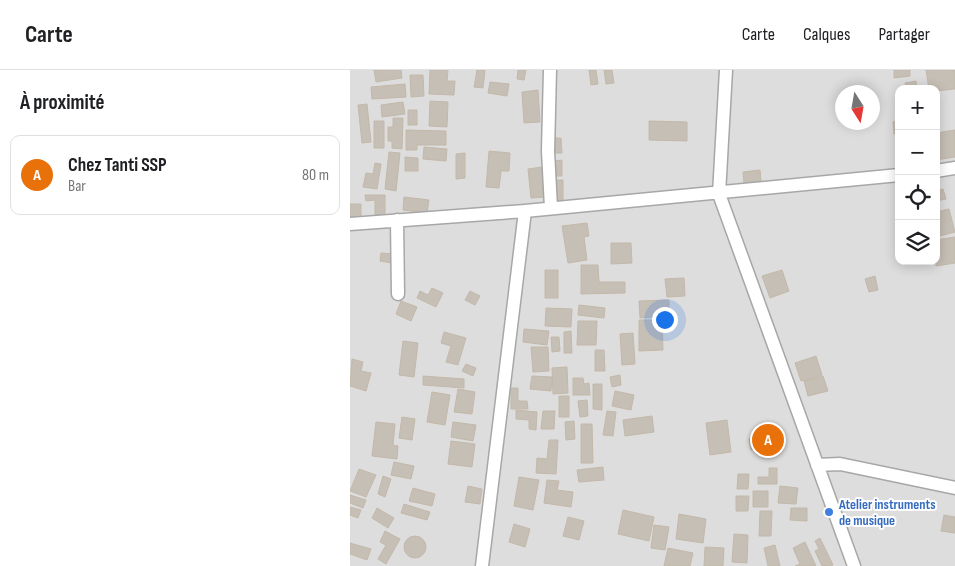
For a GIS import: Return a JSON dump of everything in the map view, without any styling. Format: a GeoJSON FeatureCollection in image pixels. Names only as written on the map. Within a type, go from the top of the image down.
{"type":"FeatureCollection","features":[{"type":"Feature","properties":{"kind":"street"},"geometry":{"type":"LineString","coordinates":[[550,70],[548,151],[551,208]]}},
{"type":"Feature","properties":{"kind":"street"},"geometry":{"type":"LineString","coordinates":[[726,70],[719,194],[854,566]]}},
{"type":"Feature","properties":{"kind":"street"},"geometry":{"type":"LineString","coordinates":[[940,170],[955,168]]}},
{"type":"Feature","properties":{"kind":"street"},"geometry":{"type":"LineString","coordinates":[[350,224],[719,194],[895,174]]}},
{"type":"Feature","properties":{"kind":"street"},"geometry":{"type":"LineString","coordinates":[[482,566],[525,211]]}},
{"type":"Feature","properties":{"kind":"street"},"geometry":{"type":"LineString","coordinates":[[397,220],[398,294]]}},
{"type":"Feature","properties":{"kind":"street"},"geometry":{"type":"LineString","coordinates":[[817,465],[840,464],[955,488]]}},
{"type":"Feature","properties":{"kind":"shaded area"},"geometry":{"type":"Polygon","coordinates":[[[350,70],[955,70],[955,566],[350,566],[350,70]]]}},
{"type":"Feature","properties":{"kind":"building"},"geometry":{"type":"Polygon","coordinates":[[[374,70],[401,70],[402,78],[376,82],[374,70]]]}},
{"type":"Feature","properties":{"kind":"building"},"geometry":{"type":"Polygon","coordinates":[[[430,70],[448,70],[447,81],[455,81],[454,95],[429,94],[430,70]]]}},
{"type":"Feature","properties":{"kind":"building"},"geometry":{"type":"Polygon","coordinates":[[[477,70],[485,70],[483,88],[474,87],[477,70]]]}},
{"type":"Feature","properties":{"kind":"building"},"geometry":{"type":"Polygon","coordinates":[[[518,70],[526,70],[524,80],[517,79],[518,70]]]}},
{"type":"Feature","properties":{"kind":"building"},"geometry":{"type":"Polygon","coordinates":[[[589,70],[596,70],[598,84],[591,85],[589,70]]]}},
{"type":"Feature","properties":{"kind":"building"},"geometry":{"type":"Polygon","coordinates":[[[604,70],[612,70],[614,83],[606,84],[604,70]]]}},
{"type":"Feature","properties":{"kind":"building"},"geometry":{"type":"Polygon","coordinates":[[[894,70],[910,70],[910,76],[894,78],[894,70]]]}},
{"type":"Feature","properties":{"kind":"building"},"geometry":{"type":"Polygon","coordinates":[[[926,70],[955,70],[955,89],[940,91],[940,85],[928,85],[926,70]]]}},
{"type":"Feature","properties":{"kind":"building"},"geometry":{"type":"Polygon","coordinates":[[[410,75],[423,75],[424,96],[411,97],[410,75]]]}},
{"type":"Feature","properties":{"kind":"building"},"geometry":{"type":"Polygon","coordinates":[[[916,81],[916,85],[905,85],[905,83],[916,81]]]}},
{"type":"Feature","properties":{"kind":"building"},"geometry":{"type":"Polygon","coordinates":[[[490,82],[509,84],[507,96],[488,93],[490,82]]]}},
{"type":"Feature","properties":{"kind":"building"},"geometry":{"type":"Polygon","coordinates":[[[405,84],[406,97],[372,99],[371,87],[405,84]]]}},
{"type":"Feature","properties":{"kind":"building"},"geometry":{"type":"Polygon","coordinates":[[[538,90],[540,122],[524,123],[522,92],[538,90]]]}},
{"type":"Feature","properties":{"kind":"building"},"geometry":{"type":"Polygon","coordinates":[[[430,101],[448,102],[447,127],[429,126],[430,101]]]}},
{"type":"Feature","properties":{"kind":"building"},"geometry":{"type":"Polygon","coordinates":[[[403,102],[405,114],[382,117],[381,105],[403,102]]]}},
{"type":"Feature","properties":{"kind":"building"},"geometry":{"type":"Polygon","coordinates":[[[367,104],[371,142],[362,143],[358,105],[367,104]]]}},
{"type":"Feature","properties":{"kind":"building"},"geometry":{"type":"Polygon","coordinates":[[[408,110],[417,110],[417,125],[408,125],[408,110]]]}},
{"type":"Feature","properties":{"kind":"building"},"geometry":{"type":"Polygon","coordinates":[[[393,118],[403,118],[402,149],[392,148],[392,141],[388,141],[388,127],[393,127],[393,118]]]}},
{"type":"Feature","properties":{"kind":"building"},"geometry":{"type":"Polygon","coordinates":[[[374,121],[384,121],[384,148],[374,148],[374,121]]]}},
{"type":"Feature","properties":{"kind":"building"},"geometry":{"type":"Polygon","coordinates":[[[649,121],[687,122],[687,141],[649,140],[649,121]]]}},
{"type":"Feature","properties":{"kind":"building"},"geometry":{"type":"Polygon","coordinates":[[[893,122],[895,122],[895,134],[894,134],[893,122]]]}},
{"type":"Feature","properties":{"kind":"building"},"geometry":{"type":"Polygon","coordinates":[[[406,130],[446,131],[446,145],[417,145],[417,150],[406,150],[406,130]]]}},
{"type":"Feature","properties":{"kind":"building"},"geometry":{"type":"Polygon","coordinates":[[[955,130],[955,157],[940,159],[940,132],[955,130]]]}},
{"type":"Feature","properties":{"kind":"building"},"geometry":{"type":"Polygon","coordinates":[[[553,138],[561,138],[562,153],[553,153],[553,138]]]}},
{"type":"Feature","properties":{"kind":"building"},"geometry":{"type":"Polygon","coordinates":[[[424,147],[447,149],[446,161],[423,159],[424,147]]]}},
{"type":"Feature","properties":{"kind":"building"},"geometry":{"type":"Polygon","coordinates":[[[489,151],[510,153],[509,171],[501,171],[499,188],[486,187],[489,151]]]}},
{"type":"Feature","properties":{"kind":"building"},"geometry":{"type":"Polygon","coordinates":[[[389,152],[400,153],[396,191],[385,189],[389,152]]]}},
{"type":"Feature","properties":{"kind":"building"},"geometry":{"type":"Polygon","coordinates":[[[465,153],[465,178],[456,179],[456,154],[465,153]]]}},
{"type":"Feature","properties":{"kind":"building"},"geometry":{"type":"Polygon","coordinates":[[[405,157],[418,158],[418,171],[405,171],[405,157]]]}},
{"type":"Feature","properties":{"kind":"building"},"geometry":{"type":"Polygon","coordinates":[[[562,160],[562,176],[554,176],[554,161],[562,160]]]}},
{"type":"Feature","properties":{"kind":"building"},"geometry":{"type":"Polygon","coordinates":[[[375,163],[381,164],[377,189],[363,187],[366,173],[373,174],[375,163]]]}},
{"type":"Feature","properties":{"kind":"building"},"geometry":{"type":"Polygon","coordinates":[[[542,167],[545,197],[531,198],[528,169],[542,167]]]}},
{"type":"Feature","properties":{"kind":"building"},"geometry":{"type":"Polygon","coordinates":[[[760,170],[761,181],[744,183],[743,172],[760,170]]]}},
{"type":"Feature","properties":{"kind":"building"},"geometry":{"type":"Polygon","coordinates":[[[555,180],[563,180],[563,200],[555,200],[555,180]]]}},
{"type":"Feature","properties":{"kind":"building"},"geometry":{"type":"Polygon","coordinates":[[[943,189],[946,199],[940,200],[940,190],[943,189]]]}},
{"type":"Feature","properties":{"kind":"building"},"geometry":{"type":"Polygon","coordinates":[[[365,195],[385,195],[385,215],[375,215],[375,200],[366,201],[365,195]]]}},
{"type":"Feature","properties":{"kind":"building"},"geometry":{"type":"Polygon","coordinates":[[[404,197],[429,200],[427,213],[403,210],[404,197]]]}},
{"type":"Feature","properties":{"kind":"building"},"geometry":{"type":"Polygon","coordinates":[[[350,204],[361,204],[361,220],[350,220],[350,204]]]}},
{"type":"Feature","properties":{"kind":"building"},"geometry":{"type":"Polygon","coordinates":[[[949,209],[955,232],[940,236],[940,211],[949,209]]]}},
{"type":"Feature","properties":{"kind":"building"},"geometry":{"type":"Polygon","coordinates":[[[587,223],[589,236],[584,237],[587,260],[568,263],[562,226],[587,223]]]}},
{"type":"Feature","properties":{"kind":"building"},"geometry":{"type":"Polygon","coordinates":[[[955,237],[955,263],[936,266],[940,265],[940,239],[955,237]]]}},
{"type":"Feature","properties":{"kind":"building"},"geometry":{"type":"Polygon","coordinates":[[[611,243],[631,243],[632,263],[611,264],[611,243]]]}},
{"type":"Feature","properties":{"kind":"building"},"geometry":{"type":"Polygon","coordinates":[[[381,253],[393,254],[392,263],[380,261],[381,253]]]}},
{"type":"Feature","properties":{"kind":"building"},"geometry":{"type":"Polygon","coordinates":[[[581,265],[598,265],[599,282],[625,282],[625,293],[581,294],[581,265]]]}},
{"type":"Feature","properties":{"kind":"building"},"geometry":{"type":"Polygon","coordinates":[[[545,270],[558,270],[558,298],[545,298],[545,270]]]}},
{"type":"Feature","properties":{"kind":"building"},"geometry":{"type":"Polygon","coordinates":[[[782,270],[789,291],[770,298],[762,276],[782,270]]]}},
{"type":"Feature","properties":{"kind":"building"},"geometry":{"type":"Polygon","coordinates":[[[875,276],[878,290],[869,292],[865,279],[875,276]]]}},
{"type":"Feature","properties":{"kind":"building"},"geometry":{"type":"Polygon","coordinates":[[[684,278],[685,296],[667,297],[665,279],[684,278]]]}},
{"type":"Feature","properties":{"kind":"building"},"geometry":{"type":"Polygon","coordinates":[[[432,288],[443,293],[436,307],[417,298],[420,291],[428,295],[432,288]]]}},
{"type":"Feature","properties":{"kind":"building"},"geometry":{"type":"Polygon","coordinates":[[[470,291],[480,296],[475,305],[465,300],[470,291]]]}},
{"type":"Feature","properties":{"kind":"building"},"geometry":{"type":"Polygon","coordinates":[[[669,300],[669,316],[640,318],[639,301],[669,300]]]}},
{"type":"Feature","properties":{"kind":"building"},"geometry":{"type":"Polygon","coordinates":[[[401,301],[417,307],[411,321],[396,314],[401,301]]]}},
{"type":"Feature","properties":{"kind":"building"},"geometry":{"type":"Polygon","coordinates":[[[579,305],[605,308],[604,318],[578,315],[579,305]]]}},
{"type":"Feature","properties":{"kind":"building"},"geometry":{"type":"Polygon","coordinates":[[[546,308],[572,309],[571,327],[545,326],[546,308]]]}},
{"type":"Feature","properties":{"kind":"building"},"geometry":{"type":"Polygon","coordinates":[[[639,320],[662,320],[663,350],[639,351],[639,320]]]}},
{"type":"Feature","properties":{"kind":"building"},"geometry":{"type":"Polygon","coordinates":[[[578,321],[597,321],[596,345],[577,345],[578,321]]]}},
{"type":"Feature","properties":{"kind":"building"},"geometry":{"type":"Polygon","coordinates":[[[524,329],[549,331],[547,345],[523,342],[524,329]]]}},
{"type":"Feature","properties":{"kind":"building"},"geometry":{"type":"Polygon","coordinates":[[[571,331],[572,353],[564,353],[564,332],[571,331]]]}},
{"type":"Feature","properties":{"kind":"building"},"geometry":{"type":"Polygon","coordinates":[[[444,332],[466,338],[458,365],[446,362],[451,346],[441,343],[444,332]]]}},
{"type":"Feature","properties":{"kind":"building"},"geometry":{"type":"Polygon","coordinates":[[[633,333],[635,364],[622,365],[620,334],[633,333]]]}},
{"type":"Feature","properties":{"kind":"building"},"geometry":{"type":"Polygon","coordinates":[[[551,337],[559,337],[560,351],[552,352],[551,337]]]}},
{"type":"Feature","properties":{"kind":"building"},"geometry":{"type":"Polygon","coordinates":[[[403,341],[418,343],[414,377],[399,375],[403,341]]]}},
{"type":"Feature","properties":{"kind":"building"},"geometry":{"type":"Polygon","coordinates":[[[531,347],[548,347],[549,371],[533,372],[531,347]]]}},
{"type":"Feature","properties":{"kind":"building"},"geometry":{"type":"Polygon","coordinates":[[[595,350],[604,350],[605,371],[595,371],[595,350]]]}},
{"type":"Feature","properties":{"kind":"building"},"geometry":{"type":"Polygon","coordinates":[[[816,356],[822,375],[801,381],[795,363],[816,356]]]}},
{"type":"Feature","properties":{"kind":"building"},"geometry":{"type":"Polygon","coordinates":[[[352,359],[363,362],[361,371],[371,373],[366,391],[350,386],[352,359]]]}},
{"type":"Feature","properties":{"kind":"building"},"geometry":{"type":"Polygon","coordinates":[[[466,364],[476,368],[473,376],[462,371],[466,364]]]}},
{"type":"Feature","properties":{"kind":"building"},"geometry":{"type":"Polygon","coordinates":[[[567,367],[568,393],[553,394],[552,368],[567,367]]]}},
{"type":"Feature","properties":{"kind":"building"},"geometry":{"type":"Polygon","coordinates":[[[620,375],[621,385],[612,387],[610,377],[620,375]]]}},
{"type":"Feature","properties":{"kind":"building"},"geometry":{"type":"Polygon","coordinates":[[[423,376],[464,379],[464,388],[423,385],[423,376]]]}},
{"type":"Feature","properties":{"kind":"building"},"geometry":{"type":"Polygon","coordinates":[[[532,376],[552,377],[551,391],[530,389],[532,376]]]}},
{"type":"Feature","properties":{"kind":"building"},"geometry":{"type":"Polygon","coordinates":[[[823,376],[828,391],[808,396],[804,381],[823,376]]]}},
{"type":"Feature","properties":{"kind":"building"},"geometry":{"type":"Polygon","coordinates":[[[573,378],[583,378],[584,384],[589,383],[590,395],[573,395],[573,378]]]}},
{"type":"Feature","properties":{"kind":"building"},"geometry":{"type":"Polygon","coordinates":[[[593,384],[602,384],[602,410],[593,409],[593,384]]]}},
{"type":"Feature","properties":{"kind":"building"},"geometry":{"type":"Polygon","coordinates":[[[511,388],[518,388],[518,401],[527,401],[528,409],[511,409],[511,388]]]}},
{"type":"Feature","properties":{"kind":"building"},"geometry":{"type":"Polygon","coordinates":[[[458,389],[475,392],[472,414],[454,412],[458,389]]]}},
{"type":"Feature","properties":{"kind":"building"},"geometry":{"type":"Polygon","coordinates":[[[615,391],[634,395],[631,410],[612,406],[615,391]]]}},
{"type":"Feature","properties":{"kind":"building"},"geometry":{"type":"Polygon","coordinates":[[[432,392],[450,395],[445,425],[427,422],[432,392]]]}},
{"type":"Feature","properties":{"kind":"building"},"geometry":{"type":"Polygon","coordinates":[[[559,396],[569,396],[569,417],[559,417],[559,396]]]}},
{"type":"Feature","properties":{"kind":"building"},"geometry":{"type":"Polygon","coordinates":[[[587,400],[588,416],[580,417],[578,401],[587,400]]]}},
{"type":"Feature","properties":{"kind":"building"},"geometry":{"type":"Polygon","coordinates":[[[516,410],[537,412],[536,430],[529,429],[529,420],[516,419],[516,410]]]}},
{"type":"Feature","properties":{"kind":"building"},"geometry":{"type":"Polygon","coordinates":[[[543,411],[555,411],[554,429],[541,429],[543,411]]]}},
{"type":"Feature","properties":{"kind":"building"},"geometry":{"type":"Polygon","coordinates":[[[607,411],[616,412],[613,436],[603,435],[607,411]]]}},
{"type":"Feature","properties":{"kind":"building"},"geometry":{"type":"Polygon","coordinates":[[[652,416],[654,432],[625,436],[623,420],[652,416]]]}},
{"type":"Feature","properties":{"kind":"building"},"geometry":{"type":"Polygon","coordinates":[[[402,417],[415,419],[412,440],[399,438],[402,417]]]}},
{"type":"Feature","properties":{"kind":"building"},"geometry":{"type":"Polygon","coordinates":[[[727,420],[731,452],[710,455],[706,423],[727,420]]]}},
{"type":"Feature","properties":{"kind":"building"},"geometry":{"type":"Polygon","coordinates":[[[574,421],[575,439],[566,440],[565,422],[574,421]]]}},
{"type":"Feature","properties":{"kind":"building"},"geometry":{"type":"Polygon","coordinates":[[[376,422],[395,424],[393,445],[398,446],[397,459],[372,456],[376,422]]]}},
{"type":"Feature","properties":{"kind":"building"},"geometry":{"type":"Polygon","coordinates":[[[453,422],[476,425],[473,441],[451,437],[453,422]]]}},
{"type":"Feature","properties":{"kind":"building"},"geometry":{"type":"Polygon","coordinates":[[[581,424],[592,424],[593,463],[581,463],[581,424]]]}},
{"type":"Feature","properties":{"kind":"building"},"geometry":{"type":"Polygon","coordinates":[[[772,430],[781,444],[751,450],[749,439],[772,430]]]}},
{"type":"Feature","properties":{"kind":"building"},"geometry":{"type":"Polygon","coordinates":[[[549,440],[558,440],[556,474],[536,473],[537,458],[547,459],[549,440]]]}},
{"type":"Feature","properties":{"kind":"building"},"geometry":{"type":"Polygon","coordinates":[[[451,441],[475,444],[472,467],[448,464],[451,441]]]}},
{"type":"Feature","properties":{"kind":"building"},"geometry":{"type":"Polygon","coordinates":[[[394,462],[414,466],[411,479],[391,475],[394,462]]]}},
{"type":"Feature","properties":{"kind":"building"},"geometry":{"type":"Polygon","coordinates":[[[603,467],[604,480],[579,482],[577,470],[603,467]]]}},
{"type":"Feature","properties":{"kind":"building"},"geometry":{"type":"Polygon","coordinates":[[[769,468],[777,468],[777,484],[758,484],[758,477],[769,477],[769,468]]]}},
{"type":"Feature","properties":{"kind":"building"},"geometry":{"type":"Polygon","coordinates":[[[359,469],[376,475],[366,497],[350,491],[359,469]]]}},
{"type":"Feature","properties":{"kind":"building"},"geometry":{"type":"Polygon","coordinates":[[[738,474],[749,474],[748,489],[737,489],[738,474]]]}},
{"type":"Feature","properties":{"kind":"building"},"geometry":{"type":"Polygon","coordinates":[[[383,476],[391,479],[385,497],[378,494],[383,476]]]}},
{"type":"Feature","properties":{"kind":"building"},"geometry":{"type":"Polygon","coordinates":[[[519,477],[539,480],[533,510],[514,506],[519,477]]]}},
{"type":"Feature","properties":{"kind":"building"},"geometry":{"type":"Polygon","coordinates":[[[547,480],[559,481],[557,490],[573,492],[571,507],[544,503],[547,480]]]}},
{"type":"Feature","properties":{"kind":"building"},"geometry":{"type":"Polygon","coordinates":[[[468,486],[482,489],[480,504],[465,502],[468,486]]]}},
{"type":"Feature","properties":{"kind":"building"},"geometry":{"type":"Polygon","coordinates":[[[780,486],[798,488],[796,504],[778,503],[780,486]]]}},
{"type":"Feature","properties":{"kind":"building"},"geometry":{"type":"Polygon","coordinates":[[[413,488],[435,494],[432,506],[409,501],[413,488]]]}},
{"type":"Feature","properties":{"kind":"building"},"geometry":{"type":"Polygon","coordinates":[[[753,491],[768,491],[768,507],[753,507],[753,491]]]}},
{"type":"Feature","properties":{"kind":"building"},"geometry":{"type":"Polygon","coordinates":[[[350,495],[366,500],[363,508],[350,503],[350,495]]]}},
{"type":"Feature","properties":{"kind":"building"},"geometry":{"type":"Polygon","coordinates":[[[736,496],[749,496],[748,511],[736,511],[736,496]]]}},
{"type":"Feature","properties":{"kind":"building"},"geometry":{"type":"Polygon","coordinates":[[[404,504],[430,512],[427,520],[401,513],[404,504]]]}},
{"type":"Feature","properties":{"kind":"building"},"geometry":{"type":"Polygon","coordinates":[[[350,507],[361,510],[358,518],[350,515],[350,507]]]}},
{"type":"Feature","properties":{"kind":"building"},"geometry":{"type":"Polygon","coordinates":[[[377,508],[394,518],[388,528],[372,518],[377,508]]]}},
{"type":"Feature","properties":{"kind":"building"},"geometry":{"type":"Polygon","coordinates":[[[791,508],[807,508],[807,521],[790,520],[791,508]]]}},
{"type":"Feature","properties":{"kind":"building"},"geometry":{"type":"Polygon","coordinates":[[[623,510],[654,517],[649,541],[618,534],[623,510]]]}},
{"type":"Feature","properties":{"kind":"building"},"geometry":{"type":"Polygon","coordinates":[[[760,511],[772,511],[771,536],[759,536],[760,511]]]}},
{"type":"Feature","properties":{"kind":"building"},"geometry":{"type":"Polygon","coordinates":[[[679,514],[706,519],[703,543],[676,539],[679,514]]]}},
{"type":"Feature","properties":{"kind":"building"},"geometry":{"type":"Polygon","coordinates":[[[944,515],[955,517],[955,533],[941,531],[944,515]]]}},
{"type":"Feature","properties":{"kind":"building"},"geometry":{"type":"Polygon","coordinates":[[[568,517],[584,521],[579,540],[563,536],[568,517]]]}},
{"type":"Feature","properties":{"kind":"building"},"geometry":{"type":"Polygon","coordinates":[[[514,524],[530,529],[525,547],[509,542],[514,524]]]}},
{"type":"Feature","properties":{"kind":"building"},"geometry":{"type":"Polygon","coordinates":[[[654,525],[669,527],[665,550],[651,548],[654,525]]]}},
{"type":"Feature","properties":{"kind":"building"},"geometry":{"type":"Polygon","coordinates":[[[385,531],[400,539],[386,564],[378,559],[386,545],[380,542],[385,531]]]}},
{"type":"Feature","properties":{"kind":"building"},"geometry":{"type":"Polygon","coordinates":[[[734,534],[748,535],[747,563],[732,562],[734,534]]]}},
{"type":"Feature","properties":{"kind":"building"},"geometry":{"type":"Polygon","coordinates":[[[411,536],[419,536],[426,543],[426,551],[419,558],[411,558],[404,551],[404,543],[411,536]]]}},
{"type":"Feature","properties":{"kind":"building"},"geometry":{"type":"Polygon","coordinates":[[[820,538],[833,565],[831,566],[822,566],[815,551],[819,549],[815,541],[820,538]]]}},
{"type":"Feature","properties":{"kind":"building"},"geometry":{"type":"Polygon","coordinates":[[[805,542],[816,566],[795,566],[800,564],[793,548],[805,542]]]}},
{"type":"Feature","properties":{"kind":"building"},"geometry":{"type":"Polygon","coordinates":[[[350,543],[371,549],[367,560],[350,554],[350,543]]]}},
{"type":"Feature","properties":{"kind":"building"},"geometry":{"type":"Polygon","coordinates":[[[775,545],[780,566],[768,566],[764,548],[775,545]]]}},
{"type":"Feature","properties":{"kind":"building"},"geometry":{"type":"Polygon","coordinates":[[[705,547],[724,548],[723,566],[704,566],[705,547]]]}},
{"type":"Feature","properties":{"kind":"building"},"geometry":{"type":"Polygon","coordinates":[[[668,548],[693,553],[690,566],[664,566],[668,548]]]}},
{"type":"Feature","properties":{"kind":"place","name":"Chez Tanti SSP"},"geometry":{"type":"Point","coordinates":[768,440]}},
{"type":"Feature","properties":{"kind":"place","name":"Atelier instruments de musique"},"geometry":{"type":"Point","coordinates":[829,512]}}]}
